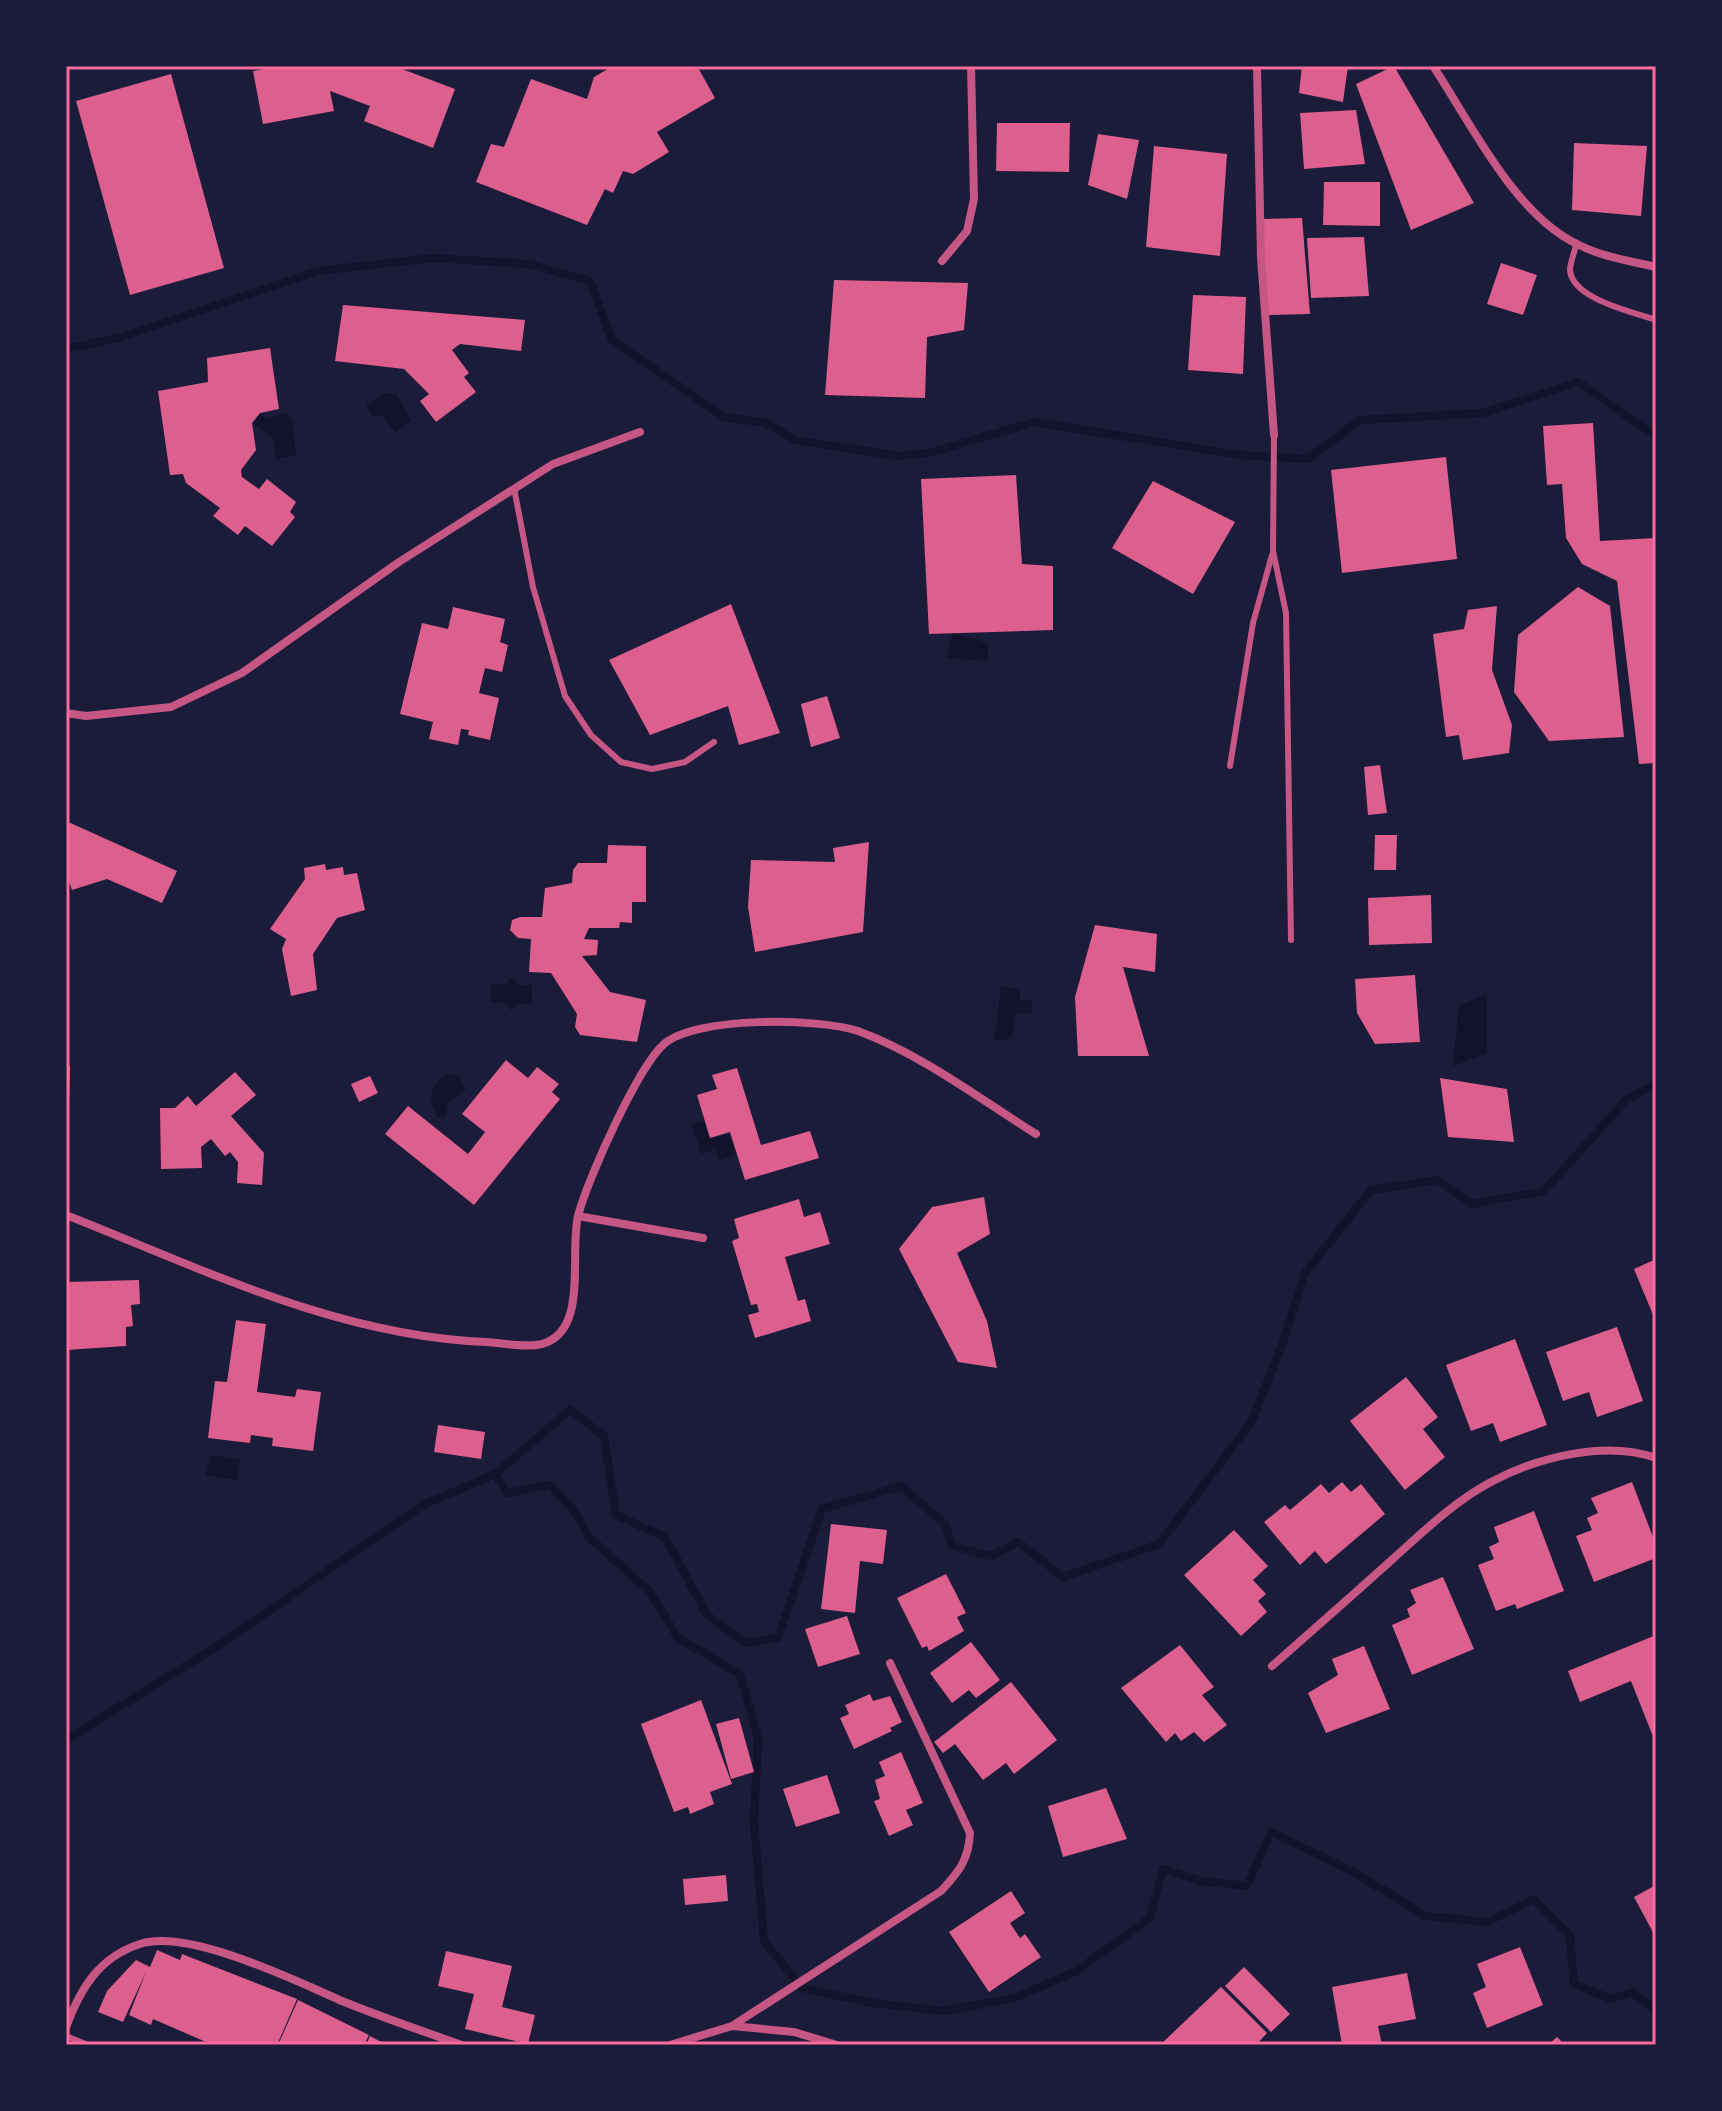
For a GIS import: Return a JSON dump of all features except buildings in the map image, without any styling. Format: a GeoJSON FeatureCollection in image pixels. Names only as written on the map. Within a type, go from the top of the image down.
{"type":"FeatureCollection","features":[{"type":"Feature","properties":{"kind":"street"},"geometry":{"type":"LineString","coordinates":[[942,261],[967,231],[974,199],[971,66]]}},
{"type":"Feature","properties":{"kind":"street"},"geometry":{"type":"LineString","coordinates":[[1257,66],[1261,258],[1274,435]]}},
{"type":"Feature","properties":{"kind":"street"},"geometry":{"type":"LineString","coordinates":[[1433,66],[1512,185],[1541,217],[1576,244],[1656,267]]}},
{"type":"Feature","properties":{"kind":"street"},"geometry":{"type":"LineString","coordinates":[[66,713],[86,716],[171,707],[242,673],[399,562],[553,464],[640,432]]}},
{"type":"Feature","properties":{"kind":"street"},"geometry":{"type":"LineString","coordinates":[[66,1215],[312,1313],[379,1331],[472,1341],[541,1344],[563,1334],[573,1314],[573,1256],[578,1216],[591,1180],[649,1061],[666,1042],[689,1032],[774,1022],[818,1022],[858,1031],[899,1050],[1036,1134]]}},
{"type":"Feature","properties":{"kind":"street"},"geometry":{"type":"LineString","coordinates":[[578,1216],[703,1238]]}},
{"type":"Feature","properties":{"kind":"street"},"geometry":{"type":"LineString","coordinates":[[1272,1666],[1448,1510],[1492,1481],[1548,1461],[1597,1451],[1634,1450],[1656,1458]]}},
{"type":"Feature","properties":{"kind":"street"},"geometry":{"type":"LineString","coordinates":[[670,2045],[732,2026],[941,1891],[969,1854],[970,1833],[890,1663]]}},
{"type":"Feature","properties":{"kind":"street"},"geometry":{"type":"LineString","coordinates":[[66,2027],[92,1974],[112,1956],[142,1943],[187,1944],[274,1971],[391,2020],[462,2045]]}},
{"type":"Feature","properties":{"kind":"street"},"geometry":{"type":"LineString","coordinates":[[732,2026],[794,2032],[837,2045]]}},
{"type":"Feature","properties":{"kind":"lane"},"geometry":{"type":"LineString","coordinates":[[1576,244],[1570,270],[1577,285],[1590,296],[1656,320]]}},
{"type":"Feature","properties":{"kind":"lane"},"geometry":{"type":"LineString","coordinates":[[1274,435],[1273,551],[1286,613],[1291,940]]}},
{"type":"Feature","properties":{"kind":"lane"},"geometry":{"type":"LineString","coordinates":[[514,488],[533,587],[565,696],[591,735],[621,762],[652,769],[685,762],[714,742]]}},
{"type":"Feature","properties":{"kind":"lane"},"geometry":{"type":"LineString","coordinates":[[1230,766],[1253,623],[1273,551]]}},
{"type":"Feature","properties":{"kind":"lane"},"geometry":{"type":"LineString","coordinates":[[66,2036],[88,2045]]}},
{"type":"Feature","properties":{"kind":"shaded area"},"geometry":{"type":"Polygon","coordinates":[[[383,393],[396,394],[411,420],[395,432],[383,416],[373,416],[366,405],[383,393]]]}},
{"type":"Feature","properties":{"kind":"shaded area"},"geometry":{"type":"Polygon","coordinates":[[[284,413],[292,419],[296,455],[276,459],[273,438],[253,424],[260,414],[269,419],[284,413]]]}},
{"type":"Feature","properties":{"kind":"shaded area"},"geometry":{"type":"Polygon","coordinates":[[[953,633],[988,643],[988,661],[946,658],[953,633]]]}},
{"type":"Feature","properties":{"kind":"shaded area"},"geometry":{"type":"Polygon","coordinates":[[[512,977],[518,985],[532,985],[532,1003],[517,1004],[511,1010],[504,1003],[491,1002],[491,984],[505,984],[512,977]]]}},
{"type":"Feature","properties":{"kind":"shaded area"},"geometry":{"type":"Polygon","coordinates":[[[1001,986],[1020,990],[1020,1000],[1033,1001],[1031,1013],[1016,1013],[1012,1038],[994,1041],[1001,986]]]}},
{"type":"Feature","properties":{"kind":"shaded area"},"geometry":{"type":"Polygon","coordinates":[[[1487,994],[1487,1053],[1453,1066],[1459,1006],[1487,994]]]}},
{"type":"Feature","properties":{"kind":"shaded area"},"geometry":{"type":"Polygon","coordinates":[[[445,1075],[458,1075],[466,1089],[448,1103],[446,1116],[438,1118],[431,1096],[435,1085],[445,1075]]]}},
{"type":"Feature","properties":{"kind":"shaded area"},"geometry":{"type":"Polygon","coordinates":[[[704,1121],[709,1139],[729,1134],[736,1155],[719,1160],[715,1149],[701,1154],[692,1124],[704,1121]]]}},
{"type":"Feature","properties":{"kind":"shaded area"},"geometry":{"type":"Polygon","coordinates":[[[210,1455],[240,1460],[237,1480],[206,1475],[210,1455]]]}},
{"type":"Feature","properties":{"kind":"waterway"},"geometry":{"type":"LineString","coordinates":[[66,349],[118,338],[318,271],[433,258],[529,264],[590,281],[612,340],[724,417],[766,423],[795,440],[898,456],[929,453],[1034,422],[1240,455],[1308,459],[1360,420],[1483,413],[1578,382],[1656,436]]}},
{"type":"Feature","properties":{"kind":"waterway"},"geometry":{"type":"LineString","coordinates":[[66,1740],[219,1645],[423,1505],[495,1474],[570,1410],[604,1436],[616,1515],[665,1537],[707,1615],[746,1643],[778,1638],[822,1509],[901,1486],[945,1524],[952,1546],[991,1556],[1018,1542],[1063,1577],[1159,1544],[1252,1421],[1282,1345],[1305,1273],[1371,1190],[1438,1180],[1472,1204],[1544,1191],[1626,1100],[1656,1084]]}},
{"type":"Feature","properties":{"kind":"waterway"},"geometry":{"type":"LineString","coordinates":[[495,1474],[507,1493],[550,1485],[572,1508],[589,1537],[650,1592],[678,1638],[740,1674],[758,1738],[754,1822],[764,1941],[802,1988],[872,2003],[944,2011],[1014,1998],[1075,1972],[1150,1918],[1163,1869],[1201,1881],[1247,1886],[1271,1832],[1352,1871],[1426,1916],[1487,1922],[1534,1899],[1570,1936],[1574,1984],[1611,1999],[1632,1992],[1656,2010]]}}]}
